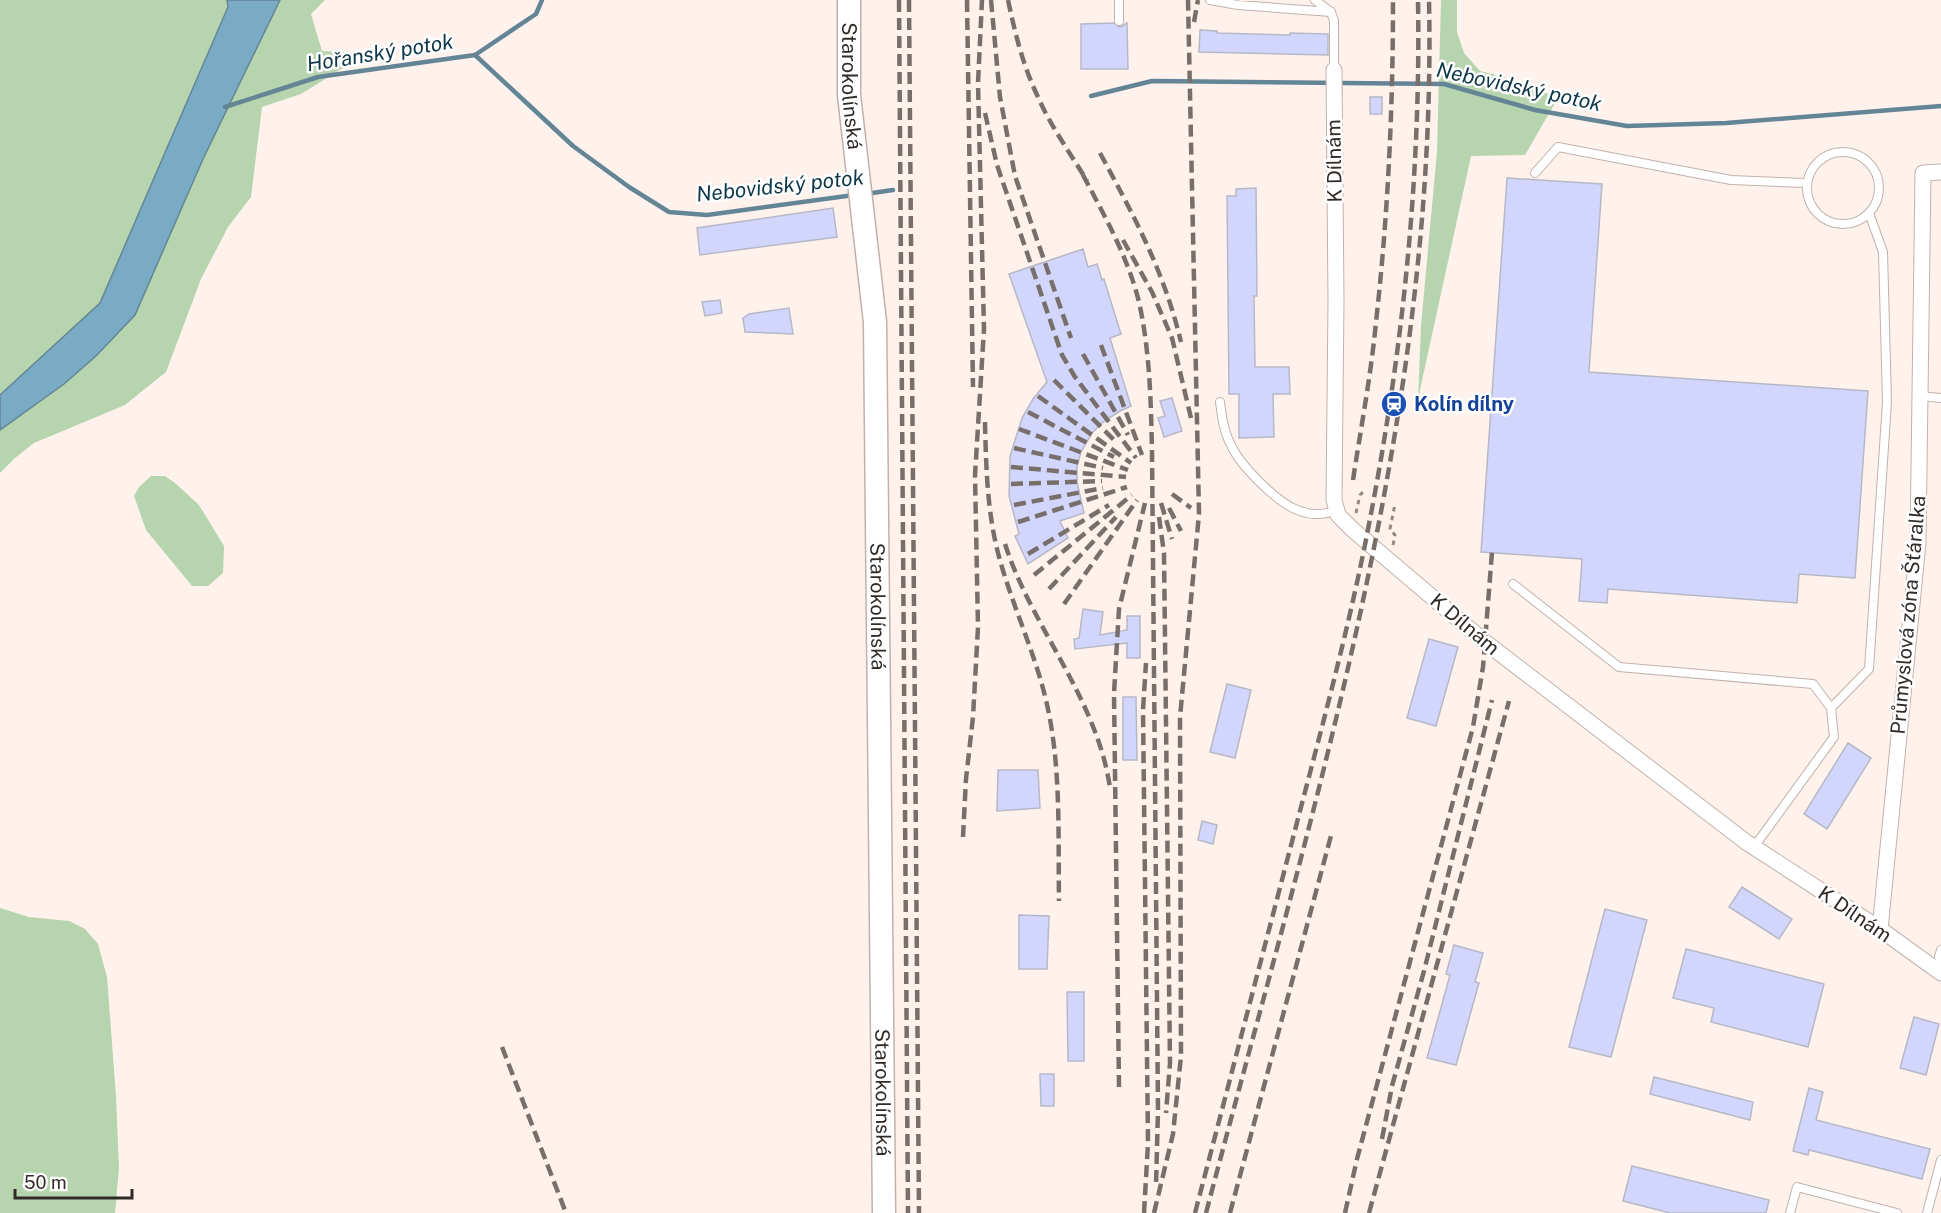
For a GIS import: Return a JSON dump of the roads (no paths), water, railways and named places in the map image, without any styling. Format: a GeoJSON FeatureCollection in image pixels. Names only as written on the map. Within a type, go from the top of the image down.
{"type":"FeatureCollection","features":[{"type":"Feature","properties":{"kind":"street","name":"Starokolínská"},"geometry":{"type":"LineString","coordinates":[[849,0],[849,95],[875,322],[884,1213]]}},
{"type":"Feature","properties":{"kind":"street","name":"K Dílnám"},"geometry":{"type":"LineString","coordinates":[[1334,70],[1336,301],[1334,500],[1336,510],[1353,530],[1485,642],[1755,847],[1880,929],[1941,973]]}},
{"type":"Feature","properties":{"kind":"street","name":"Průmyslová zóna Šťáralka"},"geometry":{"type":"LineString","coordinates":[[1880,929],[1918,543],[1923,173],[1941,172]]}},
{"type":"Feature","properties":{"kind":"lane"},"geometry":{"type":"LineString","coordinates":[[1119,0],[1119,21]]}},
{"type":"Feature","properties":{"kind":"lane"},"geometry":{"type":"LineString","coordinates":[[1210,0],[1238,5],[1331,12]]}},
{"type":"Feature","properties":{"kind":"lane"},"geometry":{"type":"LineString","coordinates":[[1316,0],[1331,12],[1336,28],[1334,70]]}},
{"type":"Feature","properties":{"kind":"lane"},"geometry":{"type":"LineString","coordinates":[[1535,173],[1558,147],[1731,180],[1806,183]]}},
{"type":"Feature","properties":{"kind":"lane"},"geometry":{"type":"LineString","coordinates":[[1835,152],[1851,152],[1864,158],[1875,170],[1879,184],[1877,200],[1869,213],[1857,222],[1842,225],[1827,221],[1815,212],[1807,198],[1806,183],[1811,169],[1821,158],[1835,152]]}},
{"type":"Feature","properties":{"kind":"lane"},"geometry":{"type":"LineString","coordinates":[[1832,708],[1869,669],[1887,402],[1883,252],[1869,213]]}},
{"type":"Feature","properties":{"kind":"lane"},"geometry":{"type":"LineString","coordinates":[[1920,396],[1941,398]]}},
{"type":"Feature","properties":{"kind":"lane"},"geometry":{"type":"LineString","coordinates":[[1220,402],[1227,439],[1252,475],[1295,509],[1320,514],[1336,510]]}},
{"type":"Feature","properties":{"kind":"lane"},"geometry":{"type":"LineString","coordinates":[[1513,584],[1619,667],[1813,684],[1832,708],[1834,736],[1755,847]]}},
{"type":"Feature","properties":{"kind":"lane"},"geometry":{"type":"LineString","coordinates":[[1941,950],[1939,957],[1941,963]]}},
{"type":"Feature","properties":{"kind":"lane"},"geometry":{"type":"LineString","coordinates":[[1927,1213],[1941,1160]]}},
{"type":"Feature","properties":{"kind":"lane"},"geometry":{"type":"LineString","coordinates":[[1790,1213],[1797,1187],[1897,1213]]}},
{"type":"Feature","properties":{"kind":"water"},"geometry":{"type":"Polygon","coordinates":[[[227,0],[280,0],[203,159],[135,315],[96,356],[64,384],[0,430],[0,395],[100,303],[228,7],[227,0]]]}},
{"type":"Feature","properties":{"kind":"waterway","name":"Hořanský potok"},"geometry":{"type":"LineString","coordinates":[[225,107],[318,77],[475,55],[536,14],[542,0]]}},
{"type":"Feature","properties":{"kind":"waterway","name":"Nebovidský potok"},"geometry":{"type":"LineString","coordinates":[[475,55],[573,146],[629,187],[669,212],[707,215],[854,195]]}},
{"type":"Feature","properties":{"kind":"waterway","name":"Nebovidský potok"},"geometry":{"type":"LineString","coordinates":[[1091,96],[1152,81],[1444,84],[1535,110],[1627,126],[1726,123],[1941,106]]}},
{"type":"Feature","properties":{"kind":"waterway","name":"Nebovidský potok"},"geometry":{"type":"LineString","coordinates":[[865,194],[893,190]]}},
{"type":"Feature","properties":{"kind":"railway"},"geometry":{"type":"LineString","coordinates":[[899,0],[908,1213]]}},
{"type":"Feature","properties":{"kind":"railway"},"geometry":{"type":"LineString","coordinates":[[909,0],[919,1213]]}},
{"type":"Feature","properties":{"kind":"railway"},"geometry":{"type":"LineString","coordinates":[[967,0],[973,387]]}},
{"type":"Feature","properties":{"kind":"railway"},"geometry":{"type":"LineString","coordinates":[[963,837],[978,627],[975,475],[984,329],[978,83],[982,0]]}},
{"type":"Feature","properties":{"kind":"railway"},"geometry":{"type":"LineString","coordinates":[[991,0],[1000,97],[1015,176],[1071,338]]}},
{"type":"Feature","properties":{"kind":"railway"},"geometry":{"type":"LineString","coordinates":[[1008,0],[1020,49],[1033,85],[1049,119],[1087,181]]}},
{"type":"Feature","properties":{"kind":"railway"},"geometry":{"type":"LineString","coordinates":[[1154,1213],[1173,1134],[1181,1056],[1180,717],[1199,514],[1188,0]]}},
{"type":"Feature","properties":{"kind":"railway"},"geometry":{"type":"LineString","coordinates":[[1194,22],[1198,0]]}},
{"type":"Feature","properties":{"kind":"railway"},"geometry":{"type":"LineString","coordinates":[[1353,480],[1371,362],[1384,242],[1391,121],[1393,0]]}},
{"type":"Feature","properties":{"kind":"railway"},"geometry":{"type":"LineString","coordinates":[[1195,1213],[1335,677],[1382,455],[1408,261],[1416,130],[1418,0]]}},
{"type":"Feature","properties":{"kind":"railway"},"geometry":{"type":"LineString","coordinates":[[1206,1213],[1325,764],[1360,613],[1390,462],[1413,310],[1426,156],[1429,0]]}},
{"type":"Feature","properties":{"kind":"railway"},"geometry":{"type":"LineString","coordinates":[[985,113],[997,165],[1062,355],[1075,377],[1136,458]]}},
{"type":"Feature","properties":{"kind":"railway"},"geometry":{"type":"LineString","coordinates":[[1100,153],[1157,268],[1181,342]]}},
{"type":"Feature","properties":{"kind":"railway"},"geometry":{"type":"LineString","coordinates":[[1083,175],[1129,269],[1143,321],[1149,377],[1152,453],[1158,1110],[1156,1186]]}},
{"type":"Feature","properties":{"kind":"railway"},"geometry":{"type":"LineString","coordinates":[[1123,240],[1152,292],[1172,338],[1191,418]]}},
{"type":"Feature","properties":{"kind":"railway"},"geometry":{"type":"LineString","coordinates":[[1101,345],[1142,455]]}},
{"type":"Feature","properties":{"kind":"railway"},"geometry":{"type":"LineString","coordinates":[[1083,354],[1128,435]]}},
{"type":"Feature","properties":{"kind":"railway"},"geometry":{"type":"LineString","coordinates":[[1054,380],[1117,443]]}},
{"type":"Feature","properties":{"kind":"railway"},"geometry":{"type":"LineString","coordinates":[[1038,396],[1131,463]]}},
{"type":"Feature","properties":{"kind":"railway"},"geometry":{"type":"LineString","coordinates":[[1028,412],[1114,457]]}},
{"type":"Feature","properties":{"kind":"railway"},"geometry":{"type":"LineString","coordinates":[[985,422],[989,502],[997,549],[1038,672],[1053,737],[1058,807],[1059,901]]}},
{"type":"Feature","properties":{"kind":"railway"},"geometry":{"type":"LineString","coordinates":[[1019,429],[1128,470]]}},
{"type":"Feature","properties":{"kind":"railway"},"geometry":{"type":"LineString","coordinates":[[1014,448],[1103,468]]}},
{"type":"Feature","properties":{"kind":"railway"},"geometry":{"type":"LineString","coordinates":[[1011,467],[1126,477]]}},
{"type":"Feature","properties":{"kind":"railway"},"geometry":{"type":"LineString","coordinates":[[1011,484],[1102,481]]}},
{"type":"Feature","properties":{"kind":"railway"},"geometry":{"type":"LineString","coordinates":[[1018,522],[1127,487]]}},
{"type":"Feature","properties":{"kind":"railway"},"geometry":{"type":"LineString","coordinates":[[1014,505],[1103,488]]}},
{"type":"Feature","properties":{"kind":"railway"},"geometry":{"type":"LineString","coordinates":[[1172,494],[1191,508]]}},
{"type":"Feature","properties":{"kind":"railway"},"geometry":{"type":"LineString","coordinates":[[1034,575],[1132,495]]}},
{"type":"Feature","properties":{"kind":"railway"},"geometry":{"type":"LineString","coordinates":[[1064,604],[1137,500]]}},
{"type":"Feature","properties":{"kind":"railway"},"geometry":{"type":"LineString","coordinates":[[1119,1087],[1114,693],[1119,609],[1145,503]]}},
{"type":"Feature","properties":{"kind":"railway"},"geometry":{"type":"LineString","coordinates":[[1161,503],[1172,539]]}},
{"type":"Feature","properties":{"kind":"railway"},"geometry":{"type":"LineString","coordinates":[[1028,554],[1109,505]]}},
{"type":"Feature","properties":{"kind":"railway"},"geometry":{"type":"LineString","coordinates":[[1169,508],[1181,531]]}},
{"type":"Feature","properties":{"kind":"railway"},"geometry":{"type":"LineString","coordinates":[[1049,589],[1116,517]]}},
{"type":"Feature","properties":{"kind":"railway"},"geometry":{"type":"LineString","coordinates":[[1159,517],[1164,553],[1170,1063],[1166,1113]]}},
{"type":"Feature","properties":{"kind":"railway"},"geometry":{"type":"LineString","coordinates":[[1005,544],[1031,605],[1092,724],[1103,755],[1110,788]]}},
{"type":"Feature","properties":{"kind":"railway"},"geometry":{"type":"LineString","coordinates":[[1345,1213],[1357,1159],[1473,727],[1483,667],[1492,552]]}},
{"type":"Feature","properties":{"kind":"railway"},"geometry":{"type":"LineString","coordinates":[[1144,1213],[1148,1143],[1143,710],[1146,663]]}},
{"type":"Feature","properties":{"kind":"railway"},"geometry":{"type":"LineString","coordinates":[[1382,1139],[1392,1086],[1424,971],[1492,700]]}},
{"type":"Feature","properties":{"kind":"railway"},"geometry":{"type":"LineString","coordinates":[[1369,1213],[1509,701]]}},
{"type":"Feature","properties":{"kind":"railway"},"geometry":{"type":"LineString","coordinates":[[1230,1213],[1332,832]]}},
{"type":"Feature","properties":{"kind":"railway"},"geometry":{"type":"LineString","coordinates":[[502,1047],[566,1213]]}},
{"type":"Feature","properties":{"kind":"place","name":"Kolín dílny"},"geometry":{"type":"Point","coordinates":[1394,404]}}]}
